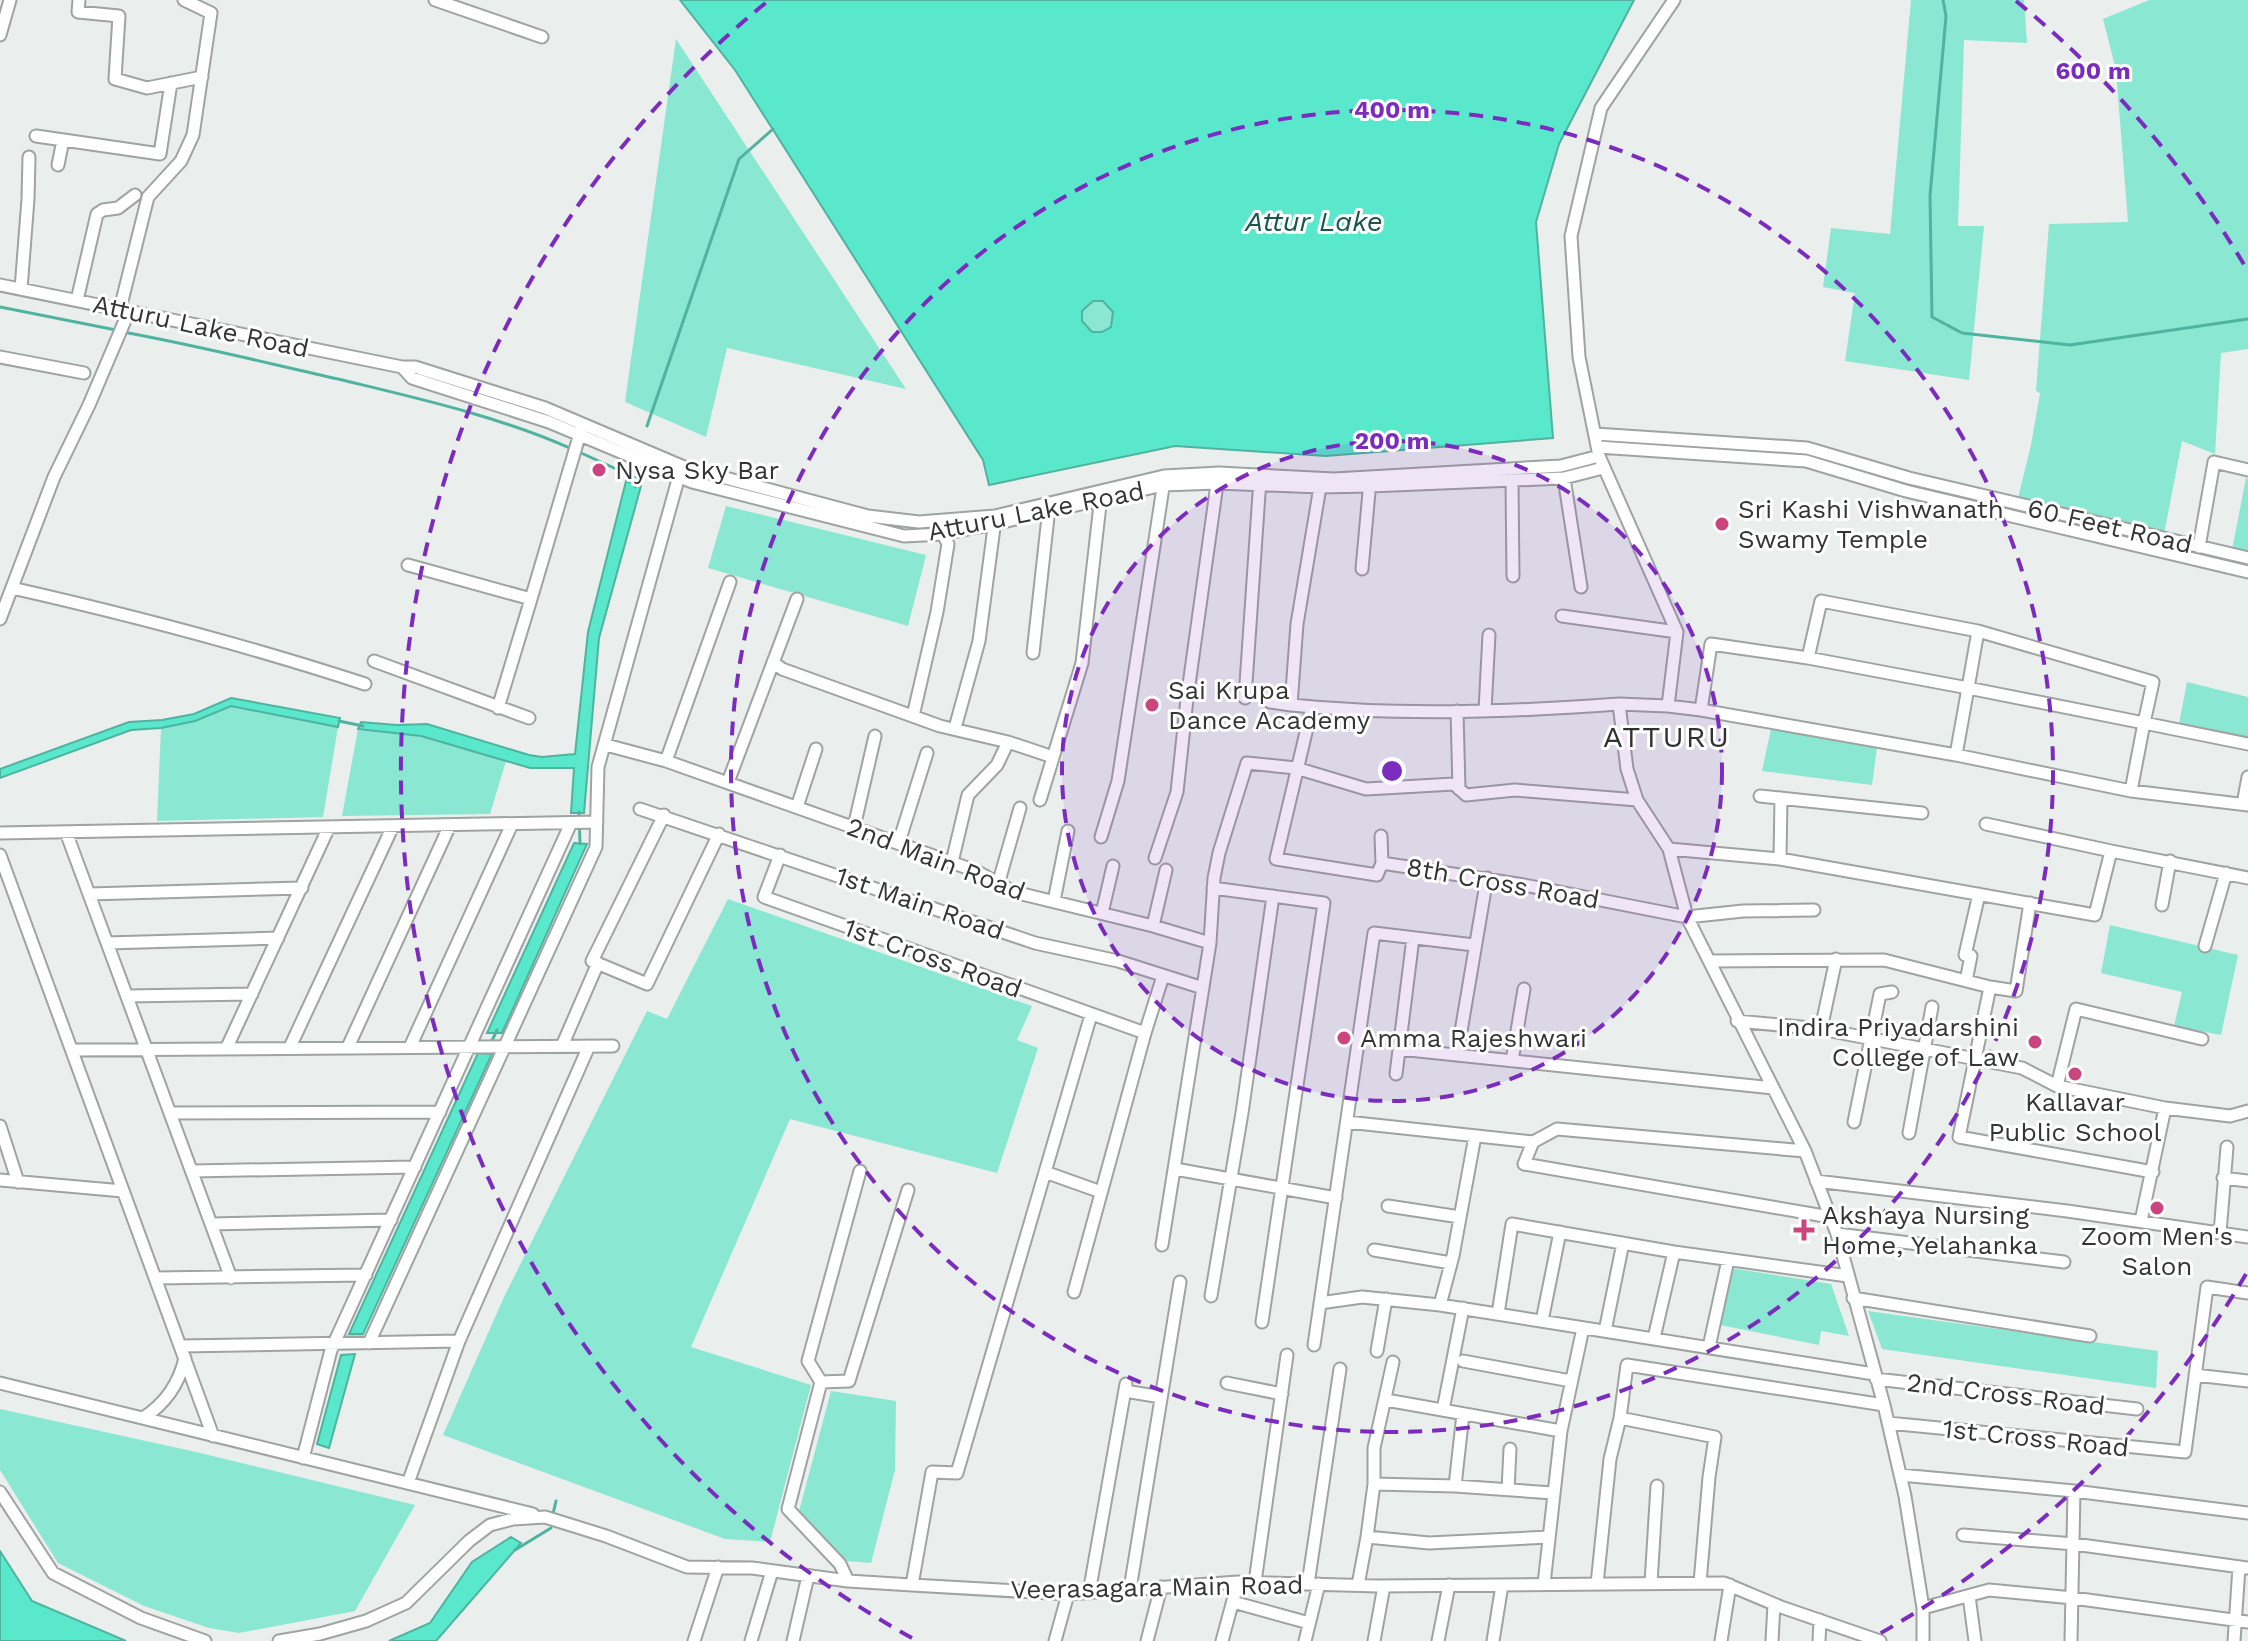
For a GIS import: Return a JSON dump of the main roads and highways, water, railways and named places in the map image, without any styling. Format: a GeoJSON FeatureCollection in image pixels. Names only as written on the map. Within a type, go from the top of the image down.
{"type":"FeatureCollection","features":[{"type":"Feature","properties":{"kind":"water","name":"Attur Lake"},"geometry":{"type":"Polygon","coordinates":[[[680,0],[1634,0],[1559,144],[1536,222],[1553,438],[1326,456],[1175,446],[989,485],[983,460],[735,70],[680,0]],[[1093,301],[1082,311],[1082,321],[1092,332],[1102,332],[1111,327],[1113,312],[1103,301],[1093,301]]]}},
{"type":"Feature","properties":{"kind":"water"},"geometry":{"type":"Polygon","coordinates":[[[626,481],[641,486],[599,638],[584,813],[571,813],[574,768],[530,768],[421,736],[358,729],[361,722],[427,724],[529,755],[575,754],[588,632],[626,481]]]}},
{"type":"Feature","properties":{"kind":"water"},"geometry":{"type":"Polygon","coordinates":[[[231,698],[340,718],[338,727],[231,706],[195,721],[131,730],[0,778],[0,769],[129,722],[194,714],[231,698]]]}},
{"type":"Feature","properties":{"kind":"water"},"geometry":{"type":"Polygon","coordinates":[[[574,843],[587,844],[502,1033],[487,1033],[574,843]]]}},
{"type":"Feature","properties":{"kind":"water"},"geometry":{"type":"Polygon","coordinates":[[[478,1053],[492,1054],[363,1334],[349,1334],[478,1053]]]}},
{"type":"Feature","properties":{"kind":"water"},"geometry":{"type":"Polygon","coordinates":[[[355,1354],[329,1448],[317,1444],[341,1355],[355,1354]]]}},
{"type":"Feature","properties":{"kind":"water"},"geometry":{"type":"Polygon","coordinates":[[[511,1537],[521,1543],[436,1641],[389,1641],[430,1623],[472,1562],[511,1537]]]}},
{"type":"Feature","properties":{"kind":"water"},"geometry":{"type":"Polygon","coordinates":[[[0,1551],[32,1601],[126,1641],[0,1641],[0,1551]]]}},
{"type":"Feature","properties":{"kind":"waterway"},"geometry":{"type":"LineString","coordinates":[[1943,0],[1946,16],[1930,196],[1932,317],[1962,333],[2070,345],[2248,319]]}},
{"type":"Feature","properties":{"kind":"waterway"},"geometry":{"type":"LineString","coordinates":[[647,426],[739,159],[773,129]]}},
{"type":"Feature","properties":{"kind":"waterway"},"geometry":{"type":"LineString","coordinates":[[0,307],[116,330]]}},
{"type":"Feature","properties":{"kind":"waterway"},"geometry":{"type":"LineString","coordinates":[[123,332],[231,354],[427,401],[486,417],[572,449]]}},
{"type":"Feature","properties":{"kind":"waterway"},"geometry":{"type":"LineString","coordinates":[[579,452],[636,478],[635,487]]}},
{"type":"Feature","properties":{"kind":"waterway"},"geometry":{"type":"LineString","coordinates":[[339,721],[363,726]]}},
{"type":"Feature","properties":{"kind":"waterway"},"geometry":{"type":"LineString","coordinates":[[579,812],[580,844]]}},
{"type":"Feature","properties":{"kind":"waterway"},"geometry":{"type":"LineString","coordinates":[[490,1045],[497,1030]]}},
{"type":"Feature","properties":{"kind":"waterway"},"geometry":{"type":"LineString","coordinates":[[553,1514],[556,1501]]}},
{"type":"Feature","properties":{"kind":"waterway"},"geometry":{"type":"LineString","coordinates":[[515,1550],[551,1528]]}},
{"type":"Feature","properties":{"kind":"place","name":"Nysa Sky Bar"},"geometry":{"type":"Point","coordinates":[599,470]}},
{"type":"Feature","properties":{"kind":"place","name":"Sri Kashi Vishwanath Swamy Temple"},"geometry":{"type":"Point","coordinates":[1722,524]}},
{"type":"Feature","properties":{"kind":"place","name":"Sai Krupa Dance Academy"},"geometry":{"type":"Point","coordinates":[1152,705]}},
{"type":"Feature","properties":{"kind":"place","name":"Amma Rajeshwari"},"geometry":{"type":"Point","coordinates":[1344,1038]}},
{"type":"Feature","properties":{"kind":"place","name":"Indira Priyadarshini College of Law"},"geometry":{"type":"Point","coordinates":[2035,1042]}},
{"type":"Feature","properties":{"kind":"place","name":"Kallavar Public School"},"geometry":{"type":"Point","coordinates":[2075,1074]}},
{"type":"Feature","properties":{"kind":"place","name":"Zoom Men's Salon"},"geometry":{"type":"Point","coordinates":[2157,1208]}},
{"type":"Feature","properties":{"kind":"place","name":"Akshaya Nursing Home, Yelahanka"},"geometry":{"type":"Point","coordinates":[1804,1230]}},
{"type":"Feature","properties":{"kind":"district","name":"ATTURU"},"geometry":{"type":"Point","coordinates":[1667,737]}}]}
